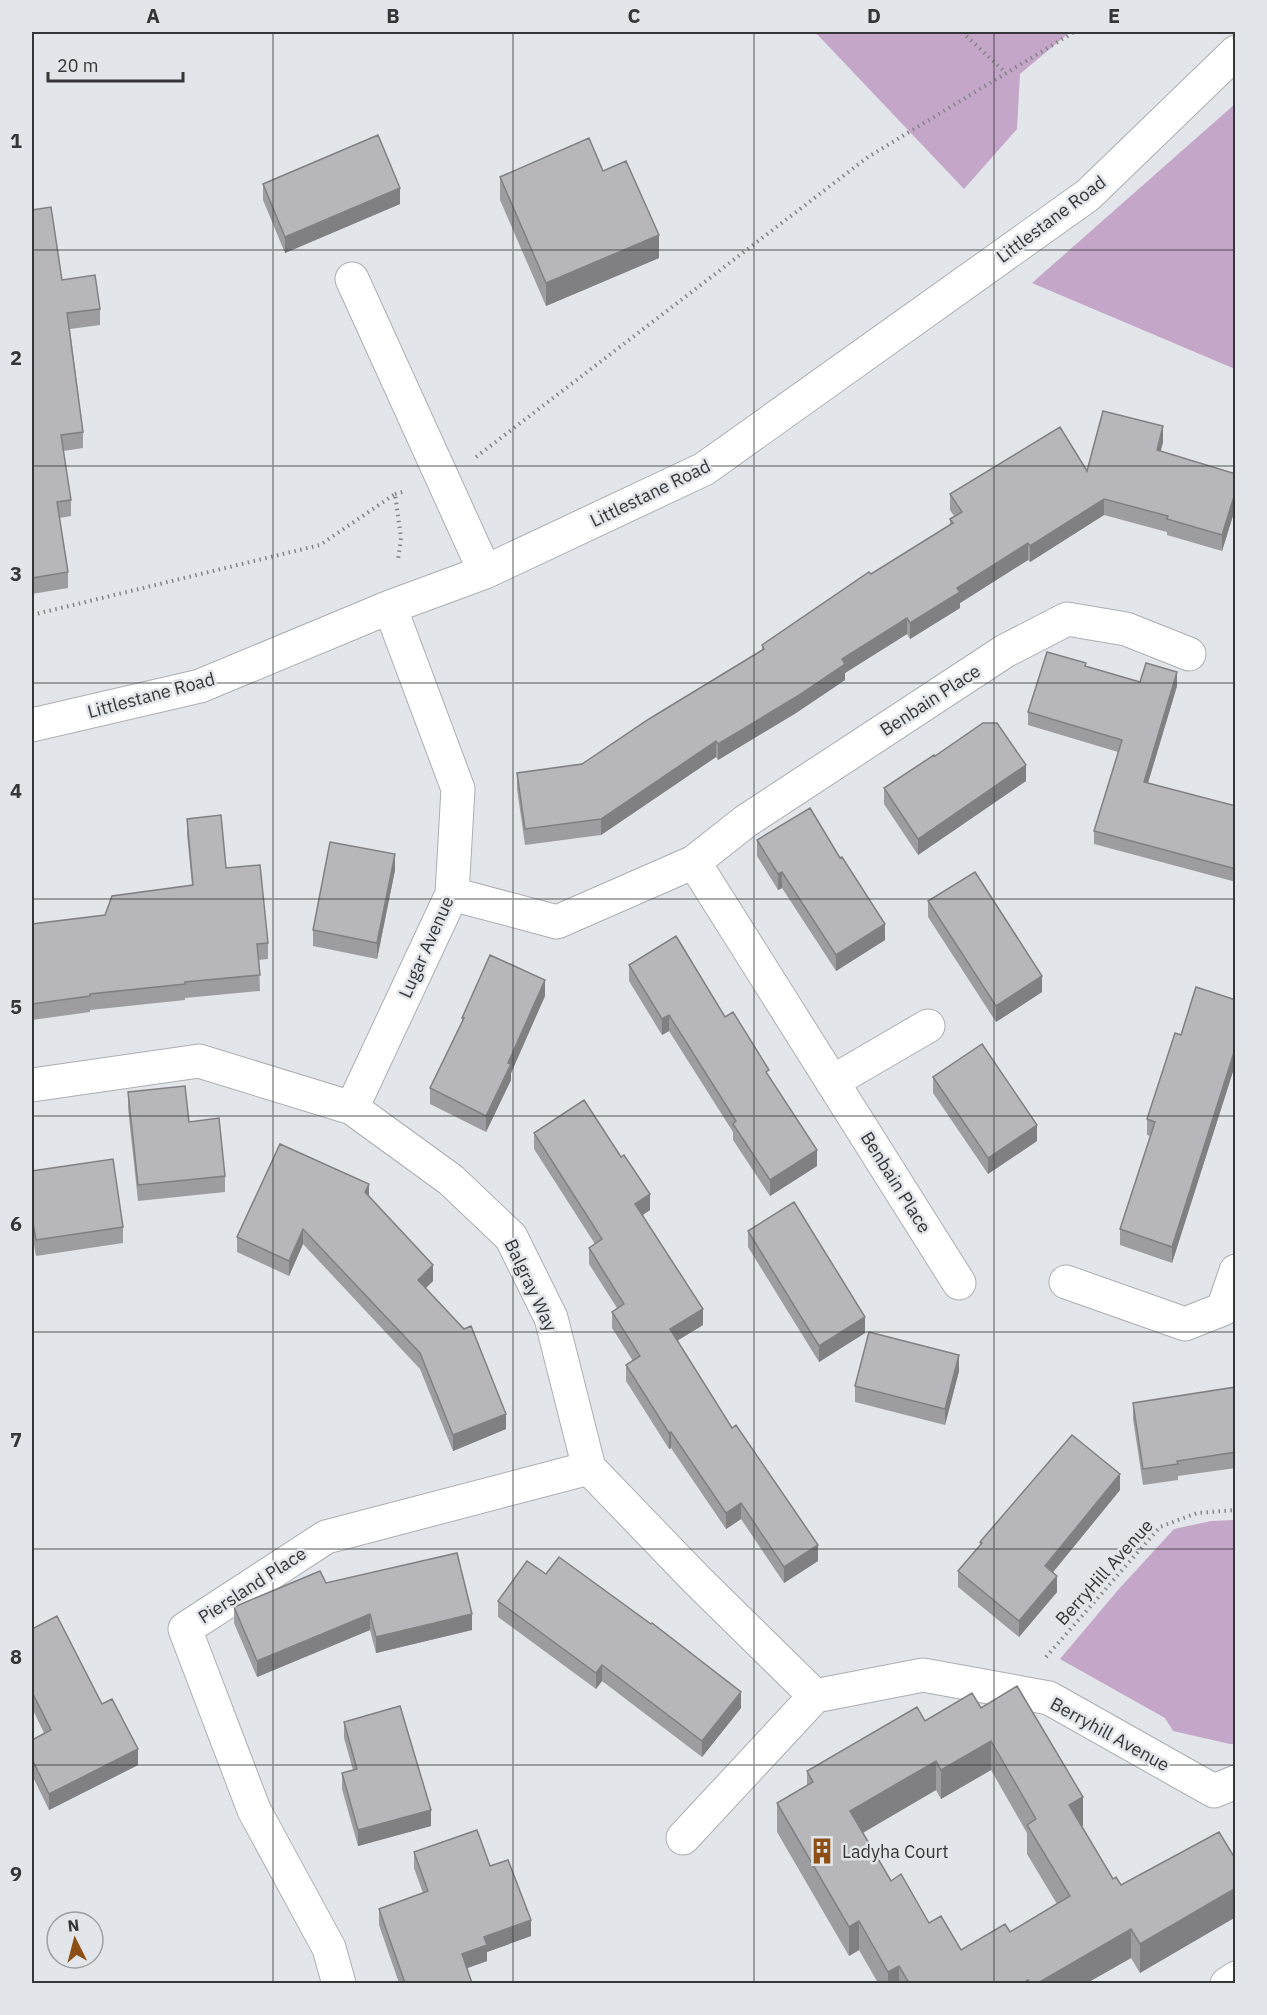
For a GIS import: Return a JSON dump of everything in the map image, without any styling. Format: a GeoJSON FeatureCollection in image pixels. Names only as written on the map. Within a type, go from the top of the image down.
{"type":"FeatureCollection","features":[{"type":"Feature","properties":{"kind":"street","name":"Littlestane Road"},"geometry":{"type":"LineString","coordinates":[[32,725],[200,686],[390,607],[485,572],[704,469],[1088,195],[1236,52]]}},
{"type":"Feature","properties":{"kind":"street"},"geometry":{"type":"LineString","coordinates":[[352,279],[485,572]]}},
{"type":"Feature","properties":{"kind":"street","name":"Lugar Avenue"},"geometry":{"type":"LineString","coordinates":[[352,1108],[452,894],[458,789],[390,607]]}},
{"type":"Feature","properties":{"kind":"street","name":"Benbain Place"},"geometry":{"type":"LineString","coordinates":[[452,894],[557,922],[693,862],[746,820],[995,657],[1067,619],[1125,629],[1189,654]]}},
{"type":"Feature","properties":{"kind":"street","name":"Benbain Place"},"geometry":{"type":"LineString","coordinates":[[693,862],[959,1283]]}},
{"type":"Feature","properties":{"kind":"street"},"geometry":{"type":"LineString","coordinates":[[832,1082],[928,1026]]}},
{"type":"Feature","properties":{"kind":"street","name":"Balgray Way"},"geometry":{"type":"LineString","coordinates":[[32,1085],[198,1061],[352,1108],[451,1180],[511,1237],[551,1318],[589,1468],[697,1580],[815,1696]]}},
{"type":"Feature","properties":{"kind":"street"},"geometry":{"type":"LineString","coordinates":[[1066,1282],[1185,1324],[1223,1309],[1236,1271]]}},
{"type":"Feature","properties":{"kind":"street","name":"Piersland Place"},"geometry":{"type":"LineString","coordinates":[[339,1983],[328,1948],[254,1810],[185,1629],[326,1537],[589,1468]]}},
{"type":"Feature","properties":{"kind":"street","name":"Berryhill Avenue"},"geometry":{"type":"LineString","coordinates":[[815,1696],[923,1675],[1049,1698],[1214,1791],[1236,1782]]}},
{"type":"Feature","properties":{"kind":"street"},"geometry":{"type":"LineString","coordinates":[[683,1838],[815,1696]]}},
{"type":"Feature","properties":{"kind":"street"},"geometry":{"type":"LineString","coordinates":[[1227,1983],[1236,1978]]}},
{"type":"Feature","properties":{"kind":"path"},"geometry":{"type":"LineString","coordinates":[[962,32],[1006,73]]}},
{"type":"Feature","properties":{"kind":"path"},"geometry":{"type":"LineString","coordinates":[[32,615],[320,545],[395,494],[444,482],[868,157],[1074,32]]}},
{"type":"Feature","properties":{"kind":"path"},"geometry":{"type":"LineString","coordinates":[[390,607],[401,537],[395,494]]}},
{"type":"Feature","properties":{"kind":"path","name":"BerryHill Avenue"},"geometry":{"type":"LineString","coordinates":[[1015,1692],[1161,1527],[1197,1513],[1236,1510]]}},
{"type":"Feature","properties":{"kind":"shaded area"},"geometry":{"type":"Polygon","coordinates":[[[815,32],[1070,32],[1020,74],[1017,129],[964,189],[815,32]]]}},
{"type":"Feature","properties":{"kind":"shaded area"},"geometry":{"type":"Polygon","coordinates":[[[1235,104],[1235,369],[1032,283],[1235,104]]]}},
{"type":"Feature","properties":{"kind":"shaded area"},"geometry":{"type":"Polygon","coordinates":[[[1235,1520],[1236,1744],[1230,1744],[1173,1731],[1165,1718],[1060,1659],[1118,1590],[1174,1529],[1211,1521],[1235,1520]]]}},
{"type":"Feature","properties":{"kind":"building"},"geometry":{"type":"Polygon","coordinates":[[[378,135],[400,188],[285,237],[263,184],[378,135]]]}},
{"type":"Feature","properties":{"kind":"building"},"geometry":{"type":"Polygon","coordinates":[[[589,138],[603,171],[626,161],[659,235],[546,283],[500,177],[589,138]]]}},
{"type":"Feature","properties":{"kind":"building"},"geometry":{"type":"Polygon","coordinates":[[[51,207],[62,280],[95,275],[100,309],[67,313],[83,432],[61,435],[71,500],[57,502],[68,572],[32,578],[32,210],[51,207]]]}},
{"type":"Feature","properties":{"kind":"building"},"geometry":{"type":"Polygon","coordinates":[[[1103,411],[1163,426],[1157,450],[1236,474],[1236,490],[1222,535],[1167,519],[1168,516],[1104,499],[1030,546],[1028,543],[957,588],[960,592],[910,623],[907,618],[842,659],[845,664],[796,697],[718,744],[716,741],[601,819],[525,829],[517,773],[582,764],[649,719],[764,649],[762,645],[869,572],[871,574],[953,523],[950,519],[962,512],[950,494],[1060,427],[1087,471],[1103,411]]]}},
{"type":"Feature","properties":{"kind":"building"},"geometry":{"type":"Polygon","coordinates":[[[1047,652],[1140,682],[1146,663],[1177,672],[1144,782],[1236,806],[1236,869],[1094,831],[1122,740],[1028,712],[1047,652]]]}},
{"type":"Feature","properties":{"kind":"building"},"geometry":{"type":"Polygon","coordinates":[[[983,723],[997,723],[1026,765],[918,839],[884,788],[983,723]]]}},
{"type":"Feature","properties":{"kind":"building"},"geometry":{"type":"Polygon","coordinates":[[[810,808],[840,858],[842,857],[885,924],[836,955],[782,872],[778,874],[757,840],[810,808]]]}},
{"type":"Feature","properties":{"kind":"building"},"geometry":{"type":"Polygon","coordinates":[[[221,815],[226,868],[260,865],[268,943],[257,944],[260,975],[90,994],[90,996],[32,1004],[32,924],[105,915],[112,896],[193,885],[187,819],[221,815]]]}},
{"type":"Feature","properties":{"kind":"building"},"geometry":{"type":"Polygon","coordinates":[[[330,842],[395,854],[377,943],[313,930],[330,842]]]}},
{"type":"Feature","properties":{"kind":"building"},"geometry":{"type":"Polygon","coordinates":[[[975,872],[1042,976],[996,1006],[928,901],[975,872]]]}},
{"type":"Feature","properties":{"kind":"building"},"geometry":{"type":"Polygon","coordinates":[[[676,936],[725,1017],[733,1012],[769,1070],[766,1072],[817,1150],[770,1180],[733,1124],[736,1121],[669,1015],[662,1019],[629,965],[676,936]]]}},
{"type":"Feature","properties":{"kind":"building"},"geometry":{"type":"Polygon","coordinates":[[[490,955],[545,980],[508,1063],[511,1064],[486,1116],[430,1088],[464,1018],[462,1018],[490,955]]]}},
{"type":"Feature","properties":{"kind":"building"},"geometry":{"type":"Polygon","coordinates":[[[1196,987],[1236,1000],[1236,1046],[1172,1247],[1120,1229],[1155,1122],[1147,1119],[1175,1033],[1181,1035],[1196,987]]]}},
{"type":"Feature","properties":{"kind":"building"},"geometry":{"type":"Polygon","coordinates":[[[982,1044],[1037,1125],[988,1158],[933,1077],[982,1044]]]}},
{"type":"Feature","properties":{"kind":"building"},"geometry":{"type":"Polygon","coordinates":[[[185,1086],[189,1122],[219,1118],[225,1176],[138,1185],[128,1092],[185,1086]]]}},
{"type":"Feature","properties":{"kind":"building"},"geometry":{"type":"Polygon","coordinates":[[[584,1100],[621,1157],[624,1155],[650,1194],[635,1204],[703,1309],[670,1329],[732,1428],[736,1425],[818,1545],[784,1567],[741,1503],[726,1513],[671,1432],[669,1433],[626,1365],[640,1356],[612,1312],[624,1304],[589,1248],[602,1239],[534,1133],[584,1100]]]}},
{"type":"Feature","properties":{"kind":"building"},"geometry":{"type":"Polygon","coordinates":[[[280,1144],[369,1184],[365,1192],[433,1265],[418,1280],[464,1329],[471,1326],[506,1414],[453,1435],[420,1353],[303,1229],[289,1261],[237,1237],[280,1144]]]}},
{"type":"Feature","properties":{"kind":"building"},"geometry":{"type":"Polygon","coordinates":[[[113,1159],[123,1227],[36,1240],[32,1217],[32,1171],[113,1159]]]}},
{"type":"Feature","properties":{"kind":"building"},"geometry":{"type":"Polygon","coordinates":[[[794,1202],[865,1317],[819,1346],[748,1231],[794,1202]]]}},
{"type":"Feature","properties":{"kind":"building"},"geometry":{"type":"Polygon","coordinates":[[[869,1332],[959,1355],[945,1409],[855,1386],[869,1332]]]}},
{"type":"Feature","properties":{"kind":"building"},"geometry":{"type":"Polygon","coordinates":[[[1236,1387],[1236,1452],[1143,1469],[1133,1403],[1236,1387]]]}},
{"type":"Feature","properties":{"kind":"building"},"geometry":{"type":"Polygon","coordinates":[[[1072,1435],[1120,1474],[1045,1566],[1057,1576],[1019,1621],[958,1571],[1072,1435]]]}},
{"type":"Feature","properties":{"kind":"building"},"geometry":{"type":"Polygon","coordinates":[[[457,1553],[472,1614],[376,1637],[370,1614],[257,1661],[234,1607],[320,1571],[326,1583],[457,1553]]]}},
{"type":"Feature","properties":{"kind":"building"},"geometry":{"type":"Polygon","coordinates":[[[559,1557],[652,1623],[741,1692],[702,1741],[602,1665],[596,1673],[498,1601],[527,1561],[546,1574],[559,1557]]]}},
{"type":"Feature","properties":{"kind":"building"},"geometry":{"type":"Polygon","coordinates":[[[57,1616],[102,1704],[112,1699],[138,1749],[49,1794],[32,1759],[32,1740],[51,1730],[32,1692],[32,1629],[57,1616]]]}},
{"type":"Feature","properties":{"kind":"building"},"geometry":{"type":"Polygon","coordinates":[[[1017,1686],[1083,1797],[1069,1805],[1113,1879],[1116,1877],[1121,1885],[1219,1832],[1236,1860],[1236,1888],[1140,1944],[1131,1929],[1038,1983],[1030,1983],[1028,1980],[1023,1983],[909,1983],[899,1966],[888,1972],[859,1921],[849,1927],[777,1803],[813,1782],[807,1771],[917,1707],[925,1721],[972,1693],[981,1708],[1017,1686]],[[991,1741],[941,1770],[936,1761],[850,1811],[891,1881],[901,1874],[929,1923],[941,1916],[961,1950],[1005,1924],[1010,1932],[1070,1896],[1027,1825],[1036,1819],[991,1741]]]}},
{"type":"Feature","properties":{"kind":"building"},"geometry":{"type":"Polygon","coordinates":[[[400,1706],[431,1810],[358,1830],[342,1773],[357,1769],[344,1722],[400,1706]]]}},
{"type":"Feature","properties":{"kind":"building"},"geometry":{"type":"Polygon","coordinates":[[[477,1830],[490,1866],[508,1860],[531,1920],[484,1937],[487,1945],[462,1954],[472,1983],[405,1983],[379,1909],[428,1891],[414,1852],[477,1830]]]}},
{"type":"Feature","properties":{"kind":"place","name":"Ladyha Court"},"geometry":{"type":"Point","coordinates":[822,1851]}}]}
